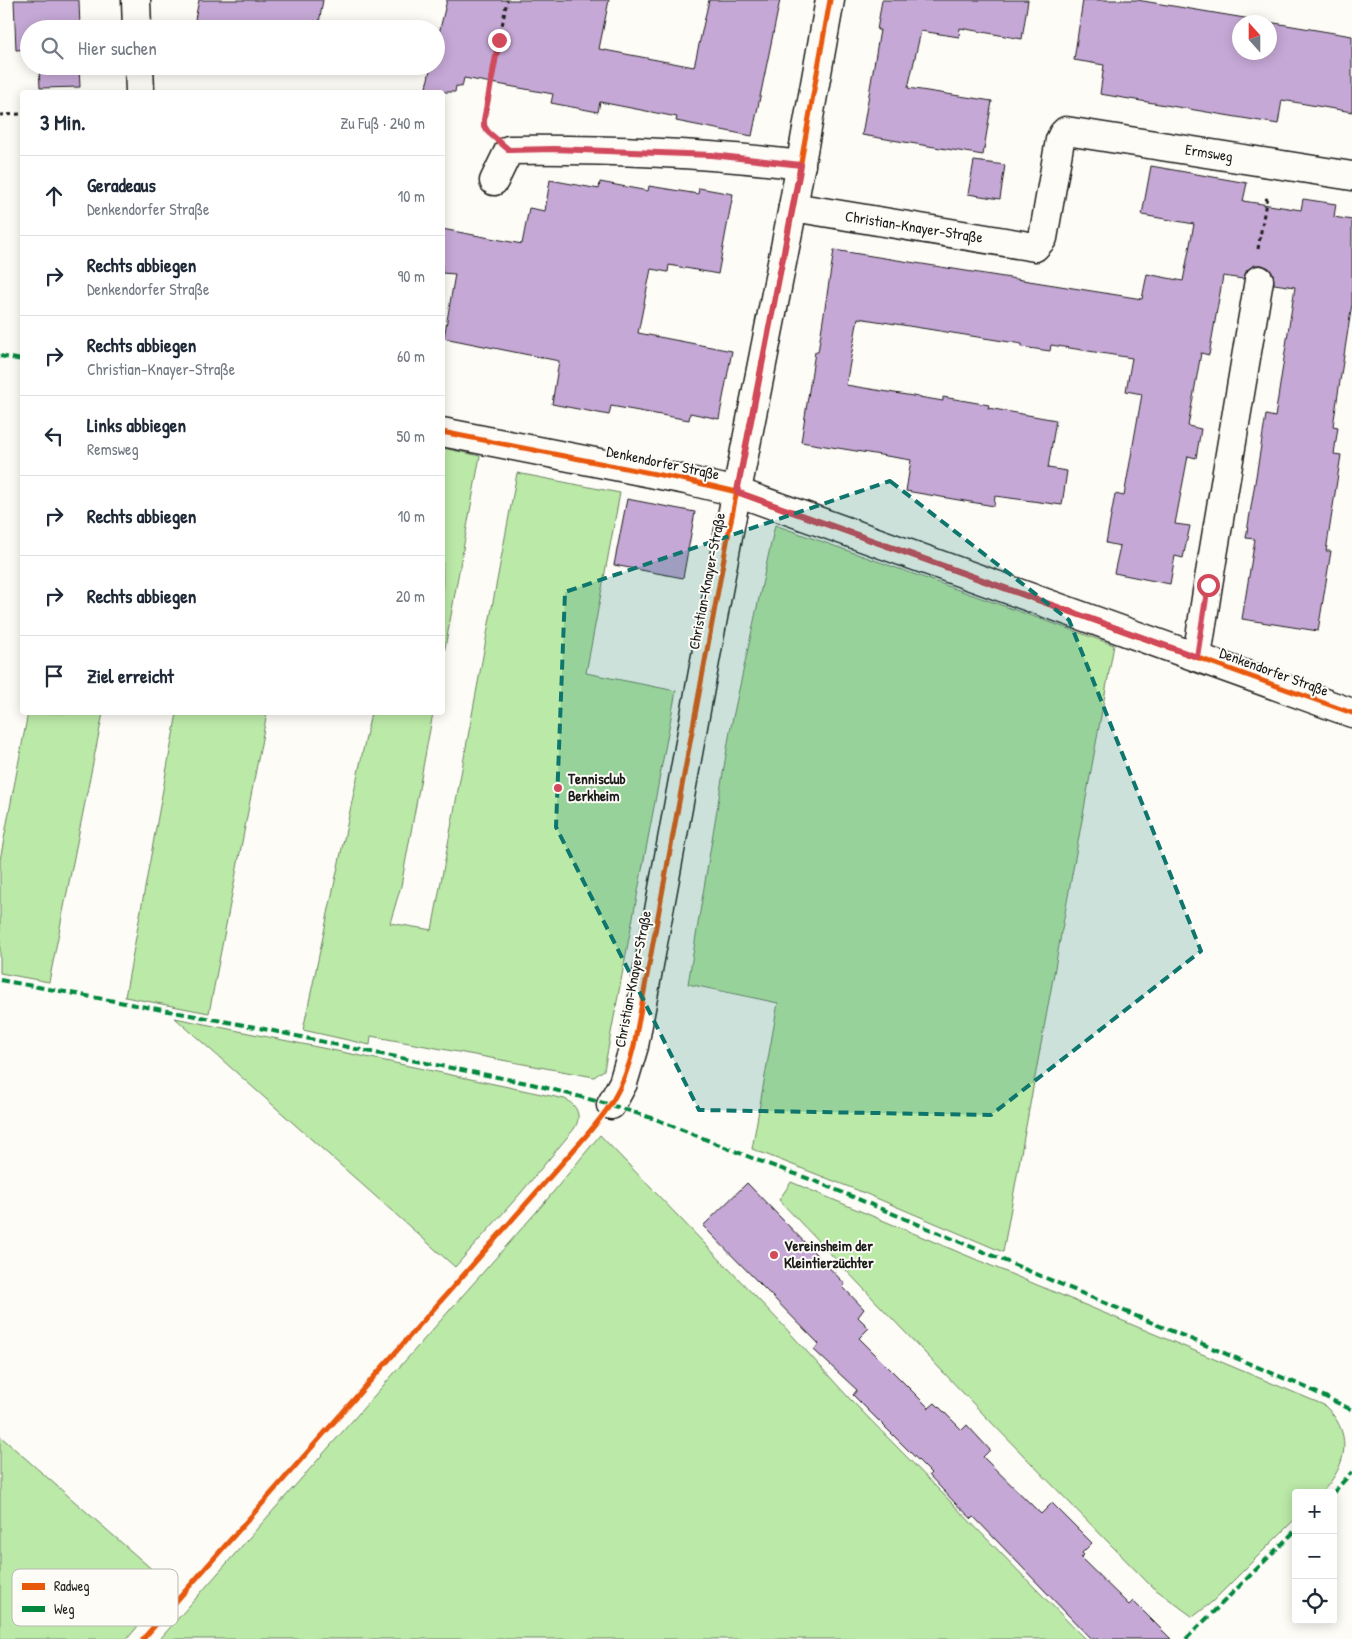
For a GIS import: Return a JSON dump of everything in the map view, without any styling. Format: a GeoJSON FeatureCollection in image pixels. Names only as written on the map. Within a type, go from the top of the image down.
{"type":"FeatureCollection","features":[{"type":"Feature","properties":{"kind":"street"},"geometry":{"type":"LineString","coordinates":[[136,0],[137,20]]}},
{"type":"Feature","properties":{"kind":"street","name":"Christian-Knayer-Straße"},"geometry":{"type":"LineString","coordinates":[[611,1105],[623,1083],[634,1046],[737,492],[793,208],[830,0]]}},
{"type":"Feature","properties":{"kind":"street"},"geometry":{"type":"LineString","coordinates":[[139,75],[140,90]]}},
{"type":"Feature","properties":{"kind":"street","name":"Ermsweg"},"geometry":{"type":"LineString","coordinates":[[1035,247],[1043,238],[1060,140],[1066,131],[1352,176]]}},
{"type":"Feature","properties":{"kind":"street"},"geometry":{"type":"LineString","coordinates":[[494,181],[509,150],[554,149],[712,155],[801,165]]}},
{"type":"Feature","properties":{"kind":"street","name":"Christian-Knayer-Straße"},"geometry":{"type":"LineString","coordinates":[[793,208],[1035,247]]}},
{"type":"Feature","properties":{"kind":"street","name":"Denkendorfer Straße"},"geometry":{"type":"LineString","coordinates":[[1197,657],[1259,280]]}},
{"type":"Feature","properties":{"kind":"street","name":"Denkendorfer Straße"},"geometry":{"type":"LineString","coordinates":[[445,433],[686,480],[737,492],[1352,713]]}},
{"type":"Feature","properties":{"kind":"path"},"geometry":{"type":"LineString","coordinates":[[507,0],[484,126],[488,132],[509,150]]}},
{"type":"Feature","properties":{"kind":"path"},"geometry":{"type":"LineString","coordinates":[[0,115],[20,114]]}},
{"type":"Feature","properties":{"kind":"path"},"geometry":{"type":"LineString","coordinates":[[1259,280],[1256,262],[1273,163]]}},
{"type":"Feature","properties":{"kind":"highlighted area"},"geometry":{"type":"Polygon","coordinates":[[[890,481],[1069,620],[1201,951],[991,1115],[699,1110],[556,827],[565,592],[890,481]]]}},
{"type":"Feature","properties":{"kind":"green space"},"geometry":{"type":"Polygon","coordinates":[[[445,449],[480,456],[445,648],[445,449]]]}},
{"type":"Feature","properties":{"kind":"green space","name":"Tennisclub Berkheim"},"geometry":{"type":"Polygon","coordinates":[[[517,473],[620,493],[586,673],[676,691],[604,1070],[594,1077],[371,1036],[370,1045],[303,1030],[371,715],[433,715],[401,886],[390,923],[432,930],[517,473]]]}},
{"type":"Feature","properties":{"kind":"green space"},"geometry":{"type":"Polygon","coordinates":[[[775,525],[1114,645],[1003,1252],[862,1192],[752,1149],[778,1003],[688,984],[730,731],[775,525]]]}},
{"type":"Feature","properties":{"kind":"green space"},"geometry":{"type":"Polygon","coordinates":[[[28,715],[103,715],[49,982],[0,973],[0,860],[28,715]]]}},
{"type":"Feature","properties":{"kind":"green space"},"geometry":{"type":"Polygon","coordinates":[[[177,715],[267,715],[209,1013],[125,997],[177,715]]]}},
{"type":"Feature","properties":{"kind":"green space"},"geometry":{"type":"Polygon","coordinates":[[[175,1018],[565,1099],[576,1108],[578,1120],[574,1129],[520,1194],[455,1267],[175,1018]]]}},
{"type":"Feature","properties":{"kind":"green space"},"geometry":{"type":"Polygon","coordinates":[[[600,1135],[781,1323],[849,1398],[1085,1639],[160,1639],[171,1626],[178,1626],[178,1619],[545,1202],[600,1135]]]}},
{"type":"Feature","properties":{"kind":"green space"},"geometry":{"type":"Polygon","coordinates":[[[791,1182],[1324,1405],[1333,1415],[1343,1436],[1344,1448],[1338,1470],[1325,1489],[1292,1489],[1292,1522],[1212,1602],[1193,1617],[1151,1586],[986,1417],[779,1200],[791,1182]]]}},
{"type":"Feature","properties":{"kind":"green space"},"geometry":{"type":"Polygon","coordinates":[[[0,1436],[151,1569],[12,1569],[12,1626],[138,1626],[127,1639],[0,1639],[0,1436]]]}},
{"type":"Feature","properties":{"kind":"building"},"geometry":{"type":"Polygon","coordinates":[[[14,0],[79,0],[80,20],[20,20],[20,50],[16,50],[14,0]]]}},
{"type":"Feature","properties":{"kind":"building"},"geometry":{"type":"Polygon","coordinates":[[[199,0],[323,0],[320,20],[195,20],[199,0]]]}},
{"type":"Feature","properties":{"kind":"building"},"geometry":{"type":"Polygon","coordinates":[[[447,0],[609,0],[599,49],[694,67],[709,0],[780,0],[752,136],[676,121],[677,117],[600,102],[598,112],[551,103],[553,94],[464,78],[462,87],[456,86],[455,92],[425,90],[429,75],[445,75],[445,20],[442,20],[447,0]]]}},
{"type":"Feature","properties":{"kind":"building"},"geometry":{"type":"Polygon","coordinates":[[[882,0],[1028,0],[1022,39],[960,28],[959,37],[921,31],[908,88],[992,101],[983,155],[862,135],[880,30],[877,30],[882,0]]]}},
{"type":"Feature","properties":{"kind":"building"},"geometry":{"type":"Polygon","coordinates":[[[1083,0],[1137,0],[1232,16],[1232,60],[1277,60],[1277,23],[1352,36],[1352,112],[1282,100],[1278,124],[1100,94],[1104,65],[1074,60],[1083,0]]]}},
{"type":"Feature","properties":{"kind":"building"},"geometry":{"type":"Polygon","coordinates":[[[39,75],[79,75],[80,87],[40,88],[39,75]]]}},
{"type":"Feature","properties":{"kind":"building"},"geometry":{"type":"Polygon","coordinates":[[[974,161],[1005,165],[1000,199],[968,194],[974,161]]]}},
{"type":"Feature","properties":{"kind":"building"},"geometry":{"type":"Polygon","coordinates":[[[1151,166],[1247,183],[1243,201],[1301,210],[1303,199],[1336,204],[1334,217],[1352,220],[1352,304],[1333,426],[1338,427],[1334,454],[1341,455],[1326,551],[1331,551],[1318,631],[1242,619],[1255,539],[1246,538],[1266,415],[1275,417],[1295,287],[1274,284],[1273,274],[1269,268],[1262,265],[1254,265],[1247,270],[1243,279],[1223,276],[1209,355],[1201,353],[1188,426],[1201,429],[1196,458],[1188,456],[1175,524],[1190,526],[1183,558],[1175,556],[1170,584],[1114,573],[1120,546],[1106,543],[1115,494],[1124,496],[1142,394],[1126,391],[1132,358],[1051,345],[1050,351],[1022,347],[1022,344],[858,318],[846,385],[943,401],[943,397],[989,405],[988,408],[1056,420],[1048,468],[1067,471],[1062,505],[995,496],[994,506],[906,491],[911,460],[801,442],[815,352],[818,352],[834,250],[1142,299],[1147,274],[1183,281],[1194,224],[1142,215],[1151,166]]]}},
{"type":"Feature","properties":{"kind":"building"},"geometry":{"type":"Polygon","coordinates":[[[550,180],[599,189],[600,182],[648,191],[649,186],[698,194],[699,188],[733,194],[718,274],[669,265],[668,272],[651,269],[638,333],[732,351],[719,419],[690,413],[689,420],[611,406],[609,415],[552,404],[559,361],[445,338],[455,274],[445,273],[445,230],[522,244],[529,208],[545,211],[550,180]]]}},
{"type":"Feature","properties":{"kind":"building"},"geometry":{"type":"Polygon","coordinates":[[[627,499],[695,512],[683,578],[614,565],[627,499]]]}},
{"type":"Feature","properties":{"kind":"building"},"geometry":{"type":"Polygon","coordinates":[[[747,1183],[845,1284],[843,1287],[864,1309],[858,1317],[869,1328],[859,1338],[929,1408],[935,1403],[962,1430],[967,1425],[990,1450],[983,1457],[1041,1514],[1052,1503],[1092,1543],[1082,1553],[1084,1555],[1081,1558],[1129,1605],[1133,1601],[1171,1639],[1091,1639],[974,1517],[972,1519],[955,1503],[929,1475],[931,1473],[853,1395],[857,1390],[814,1350],[819,1344],[703,1226],[747,1183]]]}},
{"type":"Feature","properties":{"kind":"marked path"},"geometry":{"type":"LineString","coordinates":[[0,356],[20,360]]}},
{"type":"Feature","properties":{"kind":"marked path"},"geometry":{"type":"LineString","coordinates":[[0,980],[255,1027],[532,1084],[611,1105],[658,1120],[815,1181],[1305,1387],[1352,1410]]}},
{"type":"Feature","properties":{"kind":"marked path"},"geometry":{"type":"LineString","coordinates":[[1337,1489],[1352,1472]]}},
{"type":"Feature","properties":{"kind":"marked path"},"geometry":{"type":"LineString","coordinates":[[1186,1639],[1292,1534]]}},
{"type":"Feature","properties":{"kind":"cycle path"},"geometry":{"type":"LineString","coordinates":[[178,1599],[589,1133],[613,1100],[625,1076],[634,1046],[729,531],[793,207],[830,0]]}},
{"type":"Feature","properties":{"kind":"cycle path"},"geometry":{"type":"LineString","coordinates":[[445,433],[686,480],[737,492],[1352,713]]}},
{"type":"Feature","properties":{"kind":"cycle path"},"geometry":{"type":"LineString","coordinates":[[143,1639],[154,1626]]}},
{"type":"Feature","properties":{"kind":"place","name":"Tennisclub Berkheim"},"geometry":{"type":"Point","coordinates":[558,788]}},
{"type":"Feature","properties":{"kind":"place","name":"Vereinsheim der Kleintierzüchter"},"geometry":{"type":"Point","coordinates":[774,1255]}},
{"type":"Feature","properties":{"kind":"route"},"geometry":{"type":"LineString","coordinates":[[499,40],[484,126],[488,132],[509,150],[554,149],[712,155],[801,165],[737,492],[1197,657],[1208,585]]}}]}
